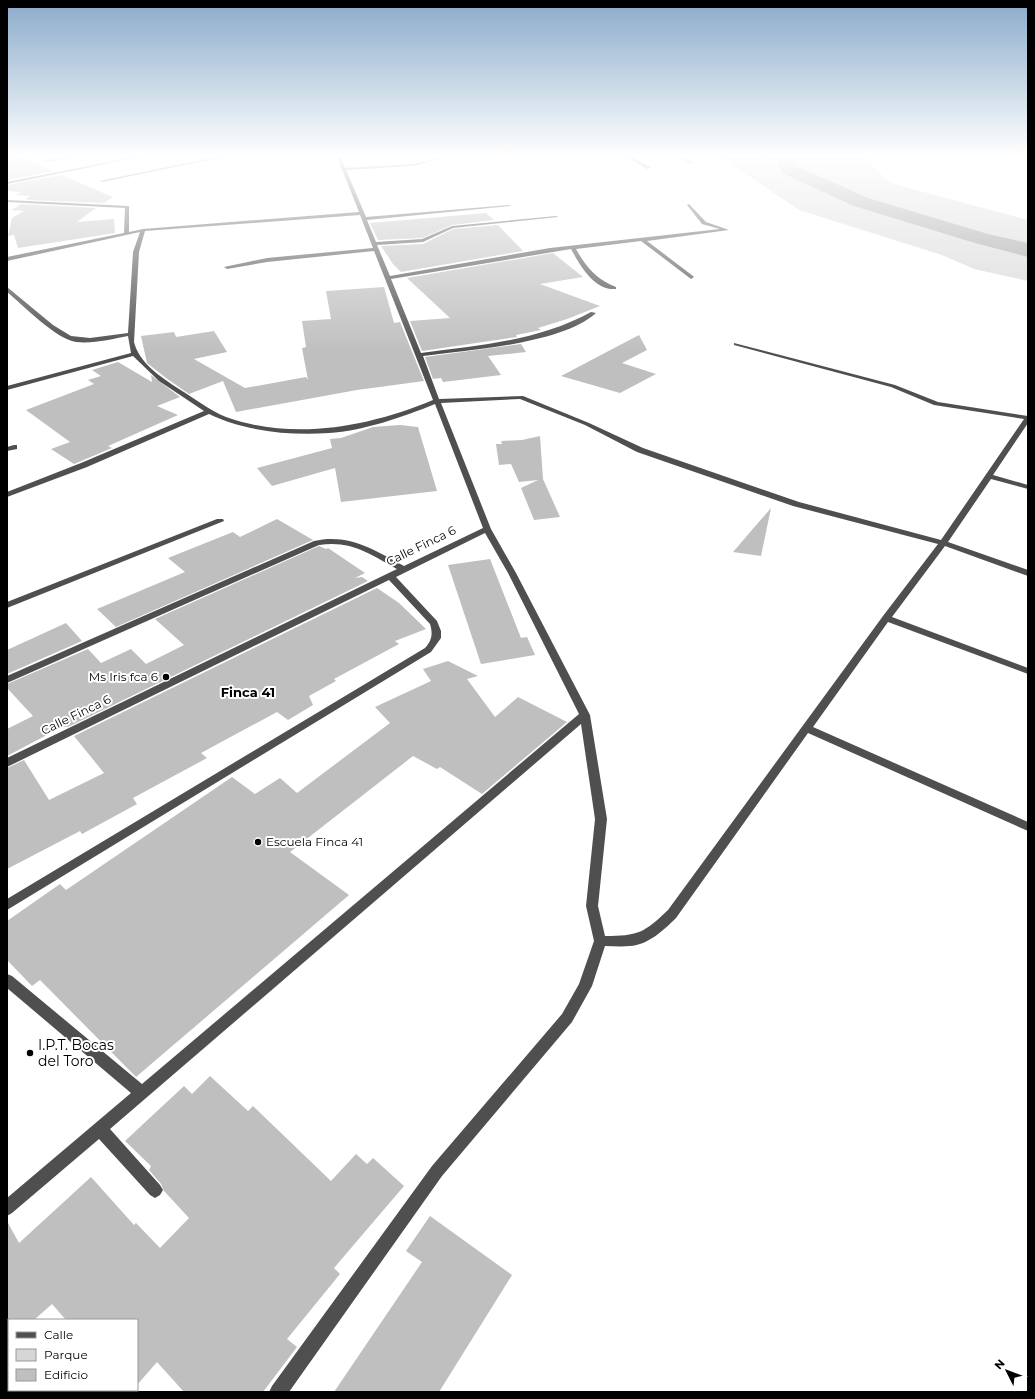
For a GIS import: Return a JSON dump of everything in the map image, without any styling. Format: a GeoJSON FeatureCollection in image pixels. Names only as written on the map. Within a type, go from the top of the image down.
{"type":"FeatureCollection","features":[{"type":"Feature","properties":{"kind":"street"},"geometry":{"type":"LineString","coordinates":[[126,222],[126,233]]}},
{"type":"Feature","properties":{"kind":"street"},"geometry":{"type":"LineString","coordinates":[[7,259],[143,230],[264,222]]}},
{"type":"Feature","properties":{"kind":"street"},"geometry":{"type":"LineString","coordinates":[[281,1391],[437,1171],[567,1018],[585,986],[600,941],[592,906],[602,819],[585,715],[512,573],[487,529],[419,354],[366,222]]}},
{"type":"Feature","properties":{"kind":"street"},"geometry":{"type":"LineString","coordinates":[[227,267],[267,260],[423,240],[452,227],[501,222]]}},
{"type":"Feature","properties":{"kind":"street"},"geometry":{"type":"LineString","coordinates":[[387,278],[573,248],[727,230],[705,222]]}},
{"type":"Feature","properties":{"kind":"street"},"geometry":{"type":"LineString","coordinates":[[134,354],[131,334],[136,252],[143,230]]}},
{"type":"Feature","properties":{"kind":"street"},"geometry":{"type":"LineString","coordinates":[[643,240],[691,277]]}},
{"type":"Feature","properties":{"kind":"street"},"geometry":{"type":"LineString","coordinates":[[573,248],[584,266],[600,284],[614,288]]}},
{"type":"Feature","properties":{"kind":"street"},"geometry":{"type":"LineString","coordinates":[[7,289],[63,335],[75,340],[96,340],[131,334]]}},
{"type":"Feature","properties":{"kind":"street"},"geometry":{"type":"LineString","coordinates":[[419,354],[537,336],[564,329],[581,322],[593,313]]}},
{"type":"Feature","properties":{"kind":"street"},"geometry":{"type":"LineString","coordinates":[[600,941],[631,941],[656,930],[672,914],[886,618],[943,543],[1028,418],[936,404],[893,386],[736,344]]}},
{"type":"Feature","properties":{"kind":"street"},"geometry":{"type":"LineString","coordinates":[[7,388],[134,354],[139,357],[144,365],[161,380],[209,411],[223,418],[254,426],[290,431],[329,431],[358,426],[412,411],[436,401],[521,397],[586,424],[640,450],[796,504],[943,543],[1028,573]]}},
{"type":"Feature","properties":{"kind":"street"},"geometry":{"type":"LineString","coordinates":[[7,495],[84,465],[209,411]]}},
{"type":"Feature","properties":{"kind":"street"},"geometry":{"type":"LineString","coordinates":[[990,476],[1028,487]]}},
{"type":"Feature","properties":{"kind":"street"},"geometry":{"type":"LineString","coordinates":[[7,605],[220,521]]}},
{"type":"Feature","properties":{"kind":"street","name":"Calle Finca 6"},"geometry":{"type":"LineString","coordinates":[[7,763],[487,529]]}},
{"type":"Feature","properties":{"kind":"street"},"geometry":{"type":"LineString","coordinates":[[7,680],[317,543],[330,540],[354,543],[403,569]]}},
{"type":"Feature","properties":{"kind":"street"},"geometry":{"type":"LineString","coordinates":[[7,905],[428,650],[436,641],[438,631],[434,623],[390,576]]}},
{"type":"Feature","properties":{"kind":"street"},"geometry":{"type":"LineString","coordinates":[[886,618],[1028,670]]}},
{"type":"Feature","properties":{"kind":"street"},"geometry":{"type":"LineString","coordinates":[[7,1208],[585,715]]}},
{"type":"Feature","properties":{"kind":"street"},"geometry":{"type":"LineString","coordinates":[[807,728],[1028,827]]}},
{"type":"Feature","properties":{"kind":"street"},"geometry":{"type":"LineString","coordinates":[[7,980],[142,1094]]}},
{"type":"Feature","properties":{"kind":"street"},"geometry":{"type":"LineString","coordinates":[[100,1129],[155,1190]]}},
{"type":"Feature","properties":{"kind":"green space"},"geometry":{"type":"Polygon","coordinates":[[[838,222],[1028,222],[1028,281],[974,269],[942,255],[838,222]]]}},
{"type":"Feature","properties":{"kind":"building"},"geometry":{"type":"Polygon","coordinates":[[[11,222],[114,222],[115,233],[18,248],[14,235],[8,236],[11,222]]]}},
{"type":"Feature","properties":{"kind":"building"},"geometry":{"type":"Polygon","coordinates":[[[475,222],[452,225],[422,238],[378,240],[370,223],[475,222]]]}},
{"type":"Feature","properties":{"kind":"building"},"geometry":{"type":"Polygon","coordinates":[[[498,225],[523,251],[401,272],[393,264],[381,246],[423,244],[453,229],[498,225]]]}},
{"type":"Feature","properties":{"kind":"building"},"geometry":{"type":"Polygon","coordinates":[[[553,253],[583,277],[540,284],[600,306],[567,319],[538,328],[541,330],[516,335],[517,337],[422,351],[410,321],[450,318],[407,278],[553,253]]]}},
{"type":"Feature","properties":{"kind":"building"},"geometry":{"type":"Polygon","coordinates":[[[384,287],[394,323],[400,322],[424,381],[357,390],[236,412],[223,381],[189,394],[147,363],[141,336],[174,332],[176,337],[214,331],[227,352],[194,359],[245,388],[306,377],[308,380],[302,348],[306,347],[302,321],[331,319],[326,291],[384,287]]]}},
{"type":"Feature","properties":{"kind":"building"},"geometry":{"type":"Polygon","coordinates":[[[639,335],[647,350],[622,363],[656,374],[620,393],[561,376],[639,335]]]}},
{"type":"Feature","properties":{"kind":"building"},"geometry":{"type":"Polygon","coordinates":[[[521,344],[526,352],[488,356],[501,375],[443,382],[441,378],[433,379],[425,357],[521,344]]]}},
{"type":"Feature","properties":{"kind":"building"},"geometry":{"type":"Polygon","coordinates":[[[118,362],[152,382],[151,375],[180,397],[157,406],[178,415],[108,446],[112,448],[74,464],[51,449],[70,442],[26,410],[94,384],[88,380],[101,376],[92,370],[118,362]]]}},
{"type":"Feature","properties":{"kind":"building"},"geometry":{"type":"Polygon","coordinates":[[[400,425],[418,427],[437,491],[341,502],[335,468],[272,486],[257,468],[332,448],[330,439],[341,438],[373,427],[400,425]]]}},
{"type":"Feature","properties":{"kind":"building"},"geometry":{"type":"Polygon","coordinates":[[[540,436],[543,479],[560,517],[534,520],[521,488],[538,480],[519,482],[511,464],[499,465],[496,444],[502,444],[501,441],[522,440],[540,436]]]}},
{"type":"Feature","properties":{"kind":"building"},"geometry":{"type":"Polygon","coordinates":[[[771,508],[761,556],[733,552],[771,508]]]}},
{"type":"Feature","properties":{"kind":"building"},"geometry":{"type":"Polygon","coordinates":[[[277,519],[313,540],[116,627],[97,609],[185,572],[168,558],[233,532],[240,537],[277,519]]]}},
{"type":"Feature","properties":{"kind":"building"},"geometry":{"type":"Polygon","coordinates":[[[319,546],[326,549],[328,548],[365,573],[355,578],[362,577],[368,581],[68,727],[62,727],[7,756],[7,729],[33,716],[7,688],[7,684],[88,649],[101,663],[131,649],[146,664],[184,645],[155,619],[319,546]]]}},
{"type":"Feature","properties":{"kind":"building"},"geometry":{"type":"Polygon","coordinates":[[[490,559],[521,638],[527,637],[535,655],[481,664],[448,565],[490,559]]]}},
{"type":"Feature","properties":{"kind":"building"},"geometry":{"type":"Polygon","coordinates":[[[377,588],[399,603],[426,629],[395,641],[399,644],[334,679],[336,681],[309,696],[313,705],[288,720],[277,712],[201,753],[207,758],[133,798],[137,804],[82,834],[80,831],[7,869],[7,768],[24,760],[49,800],[104,773],[74,736],[377,588]]]}},
{"type":"Feature","properties":{"kind":"building"},"geometry":{"type":"Polygon","coordinates":[[[66,623],[82,641],[7,674],[7,650],[66,623]]]}},
{"type":"Feature","properties":{"kind":"building","name":"Escuela Finca 41"},"geometry":{"type":"Polygon","coordinates":[[[448,661],[478,676],[467,679],[495,717],[518,697],[567,722],[482,794],[440,767],[437,769],[413,756],[290,852],[349,895],[136,1077],[40,980],[32,986],[7,960],[7,921],[60,884],[66,890],[232,777],[255,794],[280,778],[297,793],[390,723],[375,707],[431,681],[423,669],[448,661]]]}},
{"type":"Feature","properties":{"kind":"building"},"geometry":{"type":"Polygon","coordinates":[[[210,1076],[248,1111],[253,1106],[331,1181],[356,1154],[367,1164],[373,1158],[404,1186],[334,1268],[340,1274],[287,1339],[297,1347],[263,1392],[184,1392],[157,1362],[138,1384],[138,1319],[65,1319],[52,1304],[35,1319],[7,1320],[7,1221],[19,1243],[91,1177],[134,1225],[136,1223],[160,1248],[189,1218],[164,1191],[161,1184],[149,1170],[151,1166],[125,1141],[184,1086],[192,1094],[210,1076]]]}},
{"type":"Feature","properties":{"kind":"building"},"geometry":{"type":"Polygon","coordinates":[[[430,1216],[512,1275],[439,1392],[334,1392],[422,1262],[406,1251],[430,1216]]]}},
{"type":"Feature","properties":{"kind":"waterway"},"geometry":{"type":"LineString","coordinates":[[927,222],[982,239],[1028,250]]}},
{"type":"Feature","properties":{"kind":"place","name":"Ms Iris fca 6"},"geometry":{"type":"Point","coordinates":[166,677]}},
{"type":"Feature","properties":{"kind":"place","name":"Escuela Finca 41"},"geometry":{"type":"Point","coordinates":[258,842]}},
{"type":"Feature","properties":{"kind":"place","name":"I.P.T. Bocas del Toro"},"geometry":{"type":"Point","coordinates":[30,1053]}},
{"type":"Feature","properties":{"kind":"district","name":"Finca 41"},"geometry":{"type":"Point","coordinates":[248,692]}}]}
